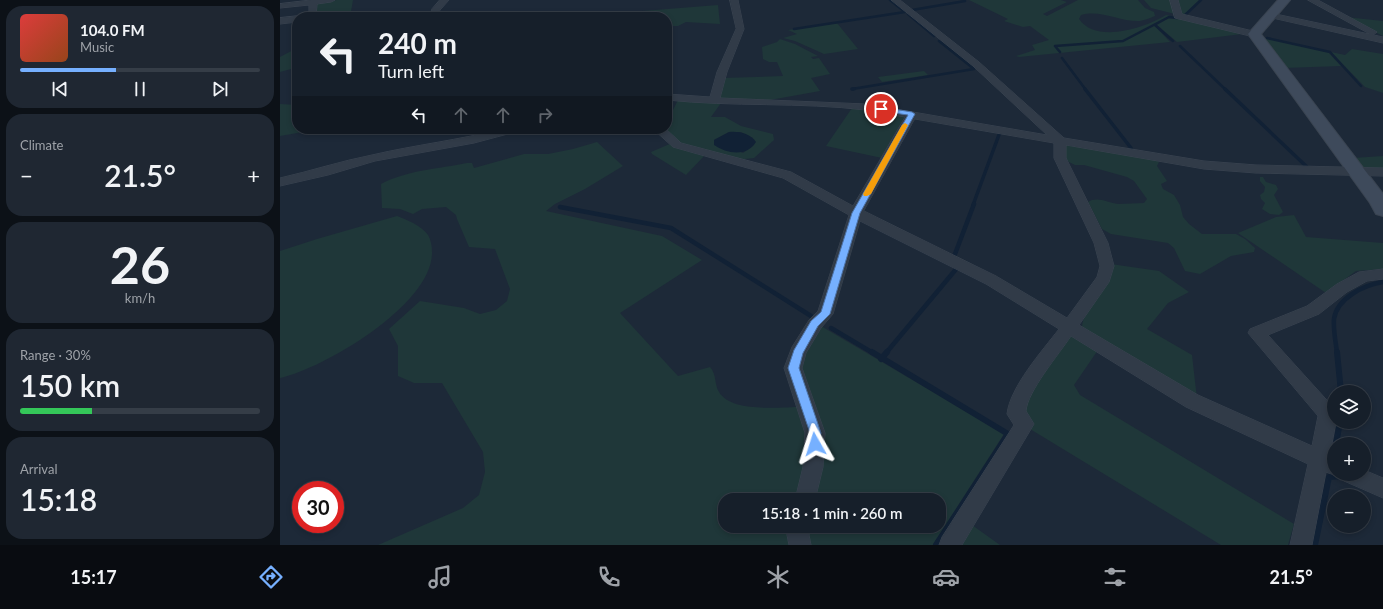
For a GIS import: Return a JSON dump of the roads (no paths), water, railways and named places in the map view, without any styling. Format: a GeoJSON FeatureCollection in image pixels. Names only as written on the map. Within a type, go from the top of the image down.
{"type":"FeatureCollection","features":[{"type":"Feature","properties":{"kind":"street"},"geometry":{"type":"LineString","coordinates":[[280,6],[331,0]]}},
{"type":"Feature","properties":{"kind":"street"},"geometry":{"type":"LineString","coordinates":[[435,12],[445,0]]}},
{"type":"Feature","properties":{"kind":"street"},"geometry":{"type":"LineString","coordinates":[[714,101],[722,72],[740,28],[734,0]]}},
{"type":"Feature","properties":{"kind":"street"},"geometry":{"type":"LineString","coordinates":[[895,0],[976,64],[1060,140],[1060,158],[1101,243],[1107,266],[1104,278],[1031,380],[1017,404],[1016,414],[1025,424],[950,545]]}},
{"type":"Feature","properties":{"kind":"street"},"geometry":{"type":"LineString","coordinates":[[1174,0],[1178,16],[1254,34],[1380,202],[1383,210]]}},
{"type":"Feature","properties":{"kind":"street"},"geometry":{"type":"LineString","coordinates":[[1254,34],[1284,0]]}},
{"type":"Feature","properties":{"kind":"street"},"geometry":{"type":"LineString","coordinates":[[1312,0],[1383,38]]}},
{"type":"Feature","properties":{"kind":"street"},"geometry":{"type":"LineString","coordinates":[[313,2],[313,12]]}},
{"type":"Feature","properties":{"kind":"street"},"geometry":{"type":"LineString","coordinates":[[1271,15],[1383,38]]}},
{"type":"Feature","properties":{"kind":"street"},"geometry":{"type":"LineString","coordinates":[[280,21],[292,20]]}},
{"type":"Feature","properties":{"kind":"street"},"geometry":{"type":"LineString","coordinates":[[672,97],[714,101],[838,105],[912,114],[1204,165],[1256,169],[1383,172]]}},
{"type":"Feature","properties":{"kind":"street"},"geometry":{"type":"LineString","coordinates":[[807,493],[813,467],[816,433],[793,368],[798,352],[814,324],[825,314],[856,213],[912,114]]}},
{"type":"Feature","properties":{"kind":"street"},"geometry":{"type":"LineString","coordinates":[[280,182],[324,172],[373,158],[474,140],[497,134]]}},
{"type":"Feature","properties":{"kind":"street"},"geometry":{"type":"LineString","coordinates":[[664,134],[677,145],[787,175],[856,213],[991,280],[1192,401],[1326,463]]}},
{"type":"Feature","properties":{"kind":"street"},"geometry":{"type":"LineString","coordinates":[[1301,545],[1326,463],[1328,414],[1256,334],[1313,310],[1342,288],[1364,276],[1383,274]]}},
{"type":"Feature","properties":{"kind":"street"},"geometry":{"type":"LineString","coordinates":[[1367,481],[1383,488]]}},
{"type":"Feature","properties":{"kind":"street"},"geometry":{"type":"LineString","coordinates":[[798,533],[800,545]]}},
{"type":"Feature","properties":{"kind":"water"},"geometry":{"type":"Polygon","coordinates":[[[729,132],[744,133],[751,136],[756,142],[752,147],[742,152],[731,152],[714,145],[714,140],[729,132]]]}},
{"type":"Feature","properties":{"kind":"waterway"},"geometry":{"type":"LineString","coordinates":[[794,29],[905,12],[890,0]]}},
{"type":"Feature","properties":{"kind":"waterway"},"geometry":{"type":"LineString","coordinates":[[1185,15],[1201,0]]}},
{"type":"Feature","properties":{"kind":"waterway"},"geometry":{"type":"LineString","coordinates":[[912,10],[965,1]]}},
{"type":"Feature","properties":{"kind":"waterway"},"geometry":{"type":"LineString","coordinates":[[908,14],[934,36]]}},
{"type":"Feature","properties":{"kind":"waterway"},"geometry":{"type":"LineString","coordinates":[[1060,52],[1055,46],[1123,41],[1169,17],[1177,18]]}},
{"type":"Feature","properties":{"kind":"waterway"},"geometry":{"type":"LineString","coordinates":[[1155,25],[1173,41]]}},
{"type":"Feature","properties":{"kind":"waterway"},"geometry":{"type":"LineString","coordinates":[[1267,38],[1330,52],[1361,86]]}},
{"type":"Feature","properties":{"kind":"waterway"},"geometry":{"type":"LineString","coordinates":[[854,89],[852,89],[974,69],[939,41]]}},
{"type":"Feature","properties":{"kind":"waterway"},"geometry":{"type":"LineString","coordinates":[[1180,46],[1226,90]]}},
{"type":"Feature","properties":{"kind":"waterway"},"geometry":{"type":"LineString","coordinates":[[1062,58],[1086,90]]}},
{"type":"Feature","properties":{"kind":"waterway"},"geometry":{"type":"LineString","coordinates":[[1085,89],[1131,148]]}},
{"type":"Feature","properties":{"kind":"waterway"},"geometry":{"type":"LineString","coordinates":[[1225,89],[1307,167]]}},
{"type":"Feature","properties":{"kind":"waterway"},"geometry":{"type":"LineString","coordinates":[[973,205],[1000,132]]}},
{"type":"Feature","properties":{"kind":"waterway"},"geometry":{"type":"LineString","coordinates":[[955,254],[974,204]]}},
{"type":"Feature","properties":{"kind":"waterway"},"geometry":{"type":"LineString","coordinates":[[560,207],[671,228],[811,316]]}},
{"type":"Feature","properties":{"kind":"waterway"},"geometry":{"type":"LineString","coordinates":[[886,353],[957,268]]}},
{"type":"Feature","properties":{"kind":"waterway"},"geometry":{"type":"LineString","coordinates":[[1337,353],[1334,319],[1340,305],[1360,289],[1383,282]]}},
{"type":"Feature","properties":{"kind":"waterway"},"geometry":{"type":"LineString","coordinates":[[831,328],[873,353]]}},
{"type":"Feature","properties":{"kind":"waterway"},"geometry":{"type":"LineString","coordinates":[[872,352],[882,358]]}},
{"type":"Feature","properties":{"kind":"waterway"},"geometry":{"type":"LineString","coordinates":[[882,358],[887,352]]}},
{"type":"Feature","properties":{"kind":"waterway"},"geometry":{"type":"LineString","coordinates":[[1337,352],[1340,385]]}},
{"type":"Feature","properties":{"kind":"waterway"},"geometry":{"type":"LineString","coordinates":[[882,358],[1008,434],[936,545]]}},
{"type":"Feature","properties":{"kind":"waterway"},"geometry":{"type":"LineString","coordinates":[[1337,437],[1339,429]]}},
{"type":"Feature","properties":{"kind":"waterway"},"geometry":{"type":"LineString","coordinates":[[1315,545],[1328,481]]}}]}
